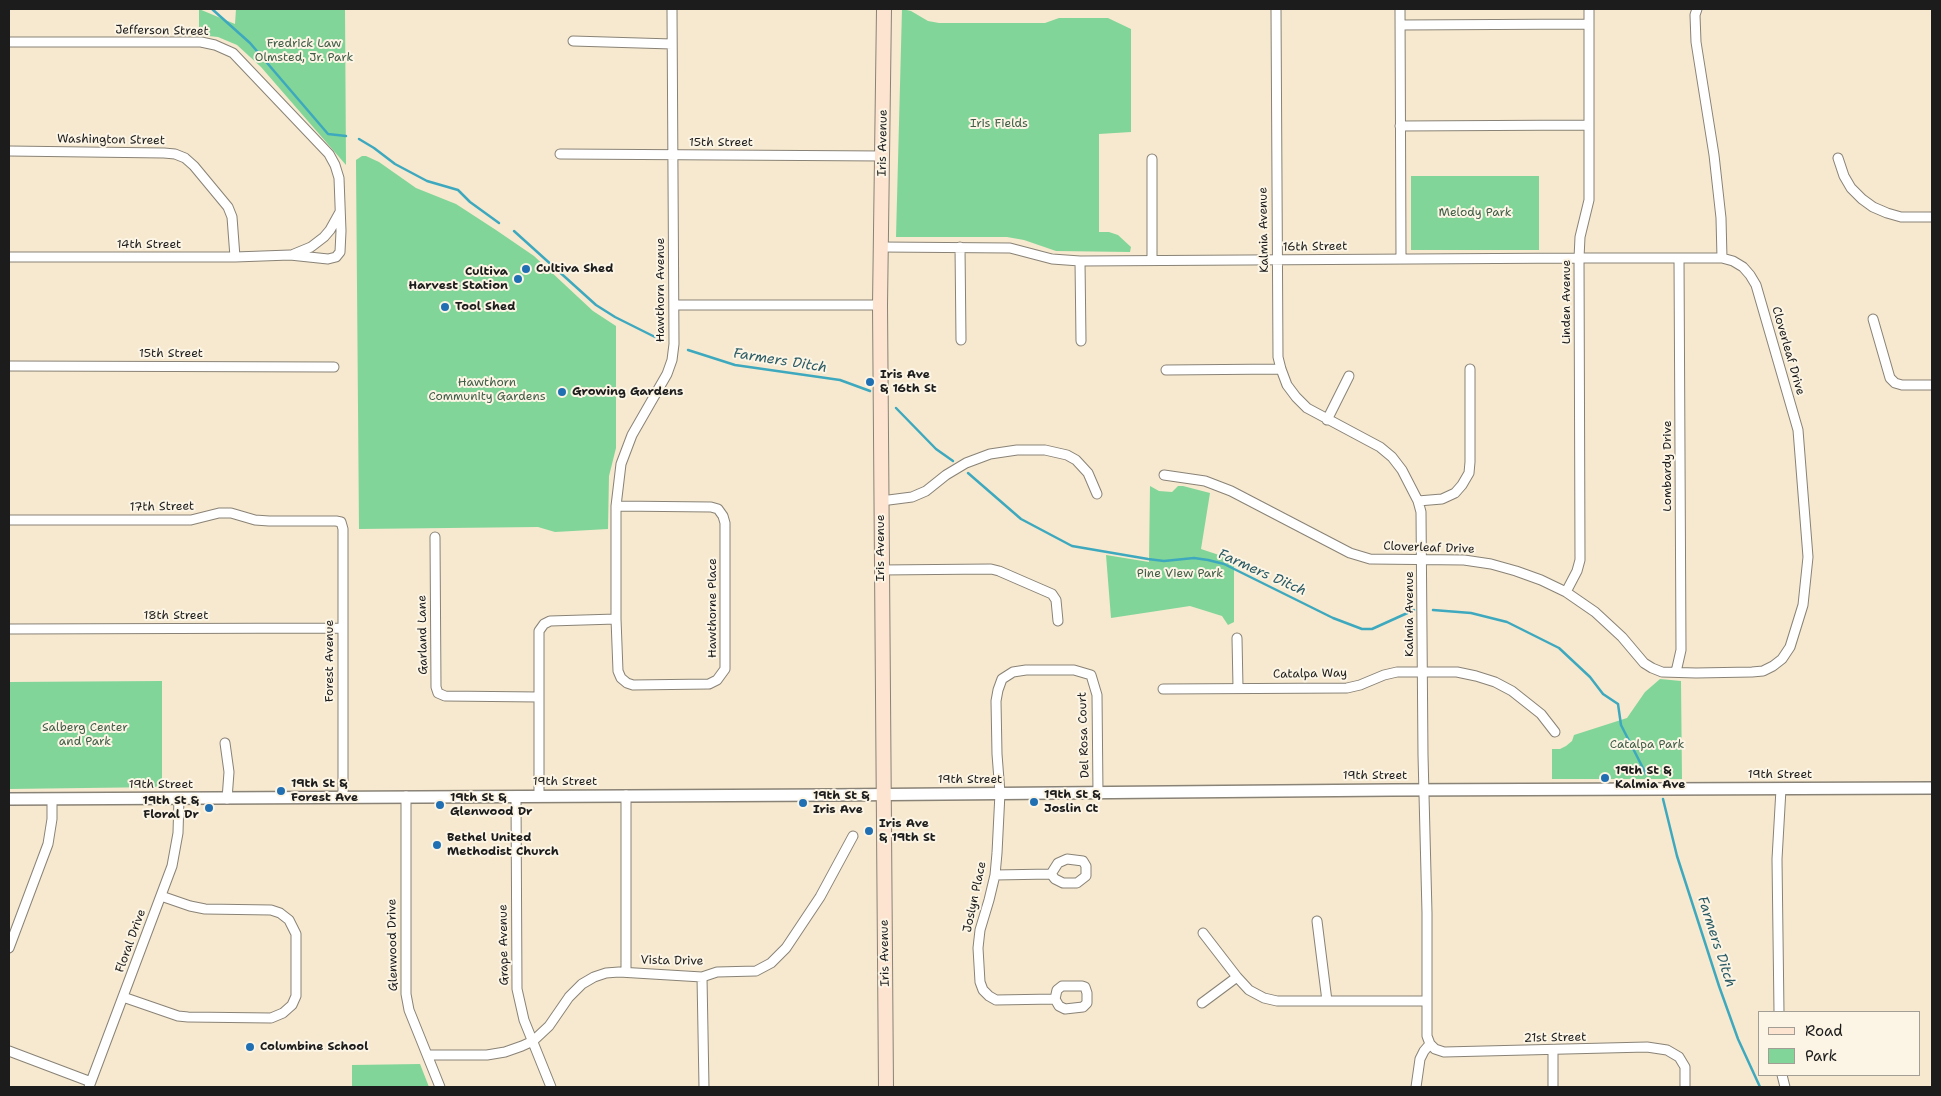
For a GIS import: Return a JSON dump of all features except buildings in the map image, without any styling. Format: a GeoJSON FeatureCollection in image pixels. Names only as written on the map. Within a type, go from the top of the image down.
{"type":"FeatureCollection","features":[{"type":"Feature","properties":{"kind":"main road","name":"Iris Avenue"},"geometry":{"type":"LineString","coordinates":[[884,9],[880,305],[886,1087]]}},
{"type":"Feature","properties":{"kind":"street","name":"Hawthorn Avenue"},"geometry":{"type":"LineString","coordinates":[[616,619],[616,506],[621,464],[632,435],[655,396],[672,360],[674,344],[672,9]]}},
{"type":"Feature","properties":{"kind":"street","name":"Kalmia Avenue"},"geometry":{"type":"LineString","coordinates":[[1276,9],[1278,357],[1280,369],[1287,385],[1296,398],[1307,408],[1380,447],[1392,458],[1402,470],[1421,512],[1427,1036],[1430,1044]]}},
{"type":"Feature","properties":{"kind":"street"},"geometry":{"type":"LineString","coordinates":[[1400,9],[1400,258]]}},
{"type":"Feature","properties":{"kind":"street","name":"Linden Avenue"},"geometry":{"type":"LineString","coordinates":[[1566,592],[1580,560],[1579,258],[1580,237],[1589,200],[1589,9]]}},
{"type":"Feature","properties":{"kind":"street"},"geometry":{"type":"LineString","coordinates":[[1697,9],[1695,15],[1696,42],[1714,155],[1721,218],[1722,258]]}},
{"type":"Feature","properties":{"kind":"street"},"geometry":{"type":"LineString","coordinates":[[1400,25],[1589,24]]}},
{"type":"Feature","properties":{"kind":"street"},"geometry":{"type":"LineString","coordinates":[[573,41],[672,44]]}},
{"type":"Feature","properties":{"kind":"street","name":"Jefferson Street"},"geometry":{"type":"LineString","coordinates":[[9,42],[201,42],[216,45],[233,54],[329,154],[339,178],[340,212]]}},
{"type":"Feature","properties":{"kind":"street"},"geometry":{"type":"LineString","coordinates":[[1400,126],[1589,125]]}},
{"type":"Feature","properties":{"kind":"street","name":"Washington Street"},"geometry":{"type":"LineString","coordinates":[[9,152],[164,153],[175,154],[185,158],[228,207],[232,217],[234,257]]}},
{"type":"Feature","properties":{"kind":"street","name":"15th Street"},"geometry":{"type":"LineString","coordinates":[[560,154],[883,156]]}},
{"type":"Feature","properties":{"kind":"street"},"geometry":{"type":"LineString","coordinates":[[1838,158],[1844,176],[1851,188],[1873,208],[1901,216],[1932,217]]}},
{"type":"Feature","properties":{"kind":"street"},"geometry":{"type":"LineString","coordinates":[[1152,159],[1152,260]]}},
{"type":"Feature","properties":{"kind":"street","name":"14th Street"},"geometry":{"type":"LineString","coordinates":[[290,255],[316,244],[330,230],[340,212]]}},
{"type":"Feature","properties":{"kind":"street","name":"14th Street"},"geometry":{"type":"LineString","coordinates":[[9,257],[234,257],[290,255],[336,257],[341,244],[340,212]]}},
{"type":"Feature","properties":{"kind":"street","name":"16th Street"},"geometry":{"type":"LineString","coordinates":[[881,247],[1010,248],[1052,259],[1080,260],[1722,258]]}},
{"type":"Feature","properties":{"kind":"street"},"geometry":{"type":"LineString","coordinates":[[960,247],[961,340]]}},
{"type":"Feature","properties":{"kind":"street","name":"Lombardy Drive"},"geometry":{"type":"LineString","coordinates":[[1676,672],[1680,650],[1680,258]]}},
{"type":"Feature","properties":{"kind":"street","name":"Cloverleaf Drive"},"geometry":{"type":"LineString","coordinates":[[1164,475],[1205,482],[1230,491],[1350,554],[1370,559],[1464,560],[1491,564],[1541,580],[1566,592],[1596,612],[1622,636],[1644,663],[1662,672],[1763,671],[1782,659],[1790,647],[1806,590],[1808,556],[1798,430],[1756,285],[1743,267],[1733,261],[1722,258]]}},
{"type":"Feature","properties":{"kind":"street"},"geometry":{"type":"LineString","coordinates":[[1080,260],[1081,341]]}},
{"type":"Feature","properties":{"kind":"street"},"geometry":{"type":"LineString","coordinates":[[674,305],[880,305]]}},
{"type":"Feature","properties":{"kind":"street"},"geometry":{"type":"LineString","coordinates":[[1873,319],[1890,378],[1895,383],[1902,385],[1932,385]]}},
{"type":"Feature","properties":{"kind":"street","name":"15th Street"},"geometry":{"type":"LineString","coordinates":[[9,366],[334,367]]}},
{"type":"Feature","properties":{"kind":"street"},"geometry":{"type":"LineString","coordinates":[[1166,370],[1280,369]]}},
{"type":"Feature","properties":{"kind":"street"},"geometry":{"type":"LineString","coordinates":[[1418,502],[1442,499],[1455,492],[1469,473],[1470,369]]}},
{"type":"Feature","properties":{"kind":"street"},"geometry":{"type":"LineString","coordinates":[[1327,420],[1349,376]]}},
{"type":"Feature","properties":{"kind":"street"},"geometry":{"type":"LineString","coordinates":[[881,500],[912,497],[926,491],[946,475],[966,463],[990,454],[1017,450],[1045,450],[1067,455],[1076,460],[1088,473],[1097,494]]}},
{"type":"Feature","properties":{"kind":"street","name":"Hawthorne Place"},"geometry":{"type":"LineString","coordinates":[[616,506],[711,506],[718,509],[723,516],[725,523],[725,669],[722,676],[709,684],[633,685],[627,683],[618,671],[616,619]]}},
{"type":"Feature","properties":{"kind":"street","name":"17th Street"},"geometry":{"type":"LineString","coordinates":[[9,520],[191,520],[220,513],[231,513],[255,520],[336,521],[341,522],[343,525]]}},
{"type":"Feature","properties":{"kind":"street","name":"Forest Avenue"},"geometry":{"type":"LineString","coordinates":[[343,525],[343,797]]}},
{"type":"Feature","properties":{"kind":"street","name":"Garland Lane"},"geometry":{"type":"LineString","coordinates":[[435,537],[436,687],[438,692],[445,696],[538,697]]}},
{"type":"Feature","properties":{"kind":"street"},"geometry":{"type":"LineString","coordinates":[[881,570],[991,569],[999,571],[1052,594],[1056,600],[1058,621]]}},
{"type":"Feature","properties":{"kind":"street"},"geometry":{"type":"LineString","coordinates":[[539,795],[538,636],[544,624],[550,621],[616,619]]}},
{"type":"Feature","properties":{"kind":"street","name":"18th Street"},"geometry":{"type":"LineString","coordinates":[[9,628],[342,628]]}},
{"type":"Feature","properties":{"kind":"street"},"geometry":{"type":"LineString","coordinates":[[1237,638],[1238,688]]}},
{"type":"Feature","properties":{"kind":"street","name":"Del Rosa Court"},"geometry":{"type":"LineString","coordinates":[[1000,794],[997,754],[996,701],[998,690],[1002,679],[1013,672],[1026,670],[1074,670],[1091,675],[1097,695],[1098,793]]}},
{"type":"Feature","properties":{"kind":"street","name":"Catalpa Way"},"geometry":{"type":"LineString","coordinates":[[1163,689],[1347,688],[1397,672],[1457,672],[1495,682],[1512,691],[1528,703],[1555,732]]}},
{"type":"Feature","properties":{"kind":"street"},"geometry":{"type":"LineString","coordinates":[[225,742],[229,772],[227,799]]}},
{"type":"Feature","properties":{"kind":"street","name":"19th Street"},"geometry":{"type":"LineString","coordinates":[[9,799],[1932,788]]}},
{"type":"Feature","properties":{"kind":"street"},"geometry":{"type":"LineString","coordinates":[[1779,1011],[1777,859],[1781,789]]}},
{"type":"Feature","properties":{"kind":"street","name":"Joslyn Place"},"geometry":{"type":"LineString","coordinates":[[1000,794],[994,875],[980,930],[978,948],[980,982],[983,990],[996,1000],[1055,999]]}},
{"type":"Feature","properties":{"kind":"street","name":"Vista Drive"},"geometry":{"type":"LineString","coordinates":[[626,795],[626,972],[702,976],[717,972],[756,971],[780,956],[820,897],[853,836]]}},
{"type":"Feature","properties":{"kind":"street","name":"Glenwood Drive"},"geometry":{"type":"LineString","coordinates":[[406,796],[406,994],[409,1010],[440,1087]]}},
{"type":"Feature","properties":{"kind":"street","name":"Grape Avenue"},"geometry":{"type":"LineString","coordinates":[[516,796],[516,989],[524,1020],[551,1087]]}},
{"type":"Feature","properties":{"kind":"street"},"geometry":{"type":"LineString","coordinates":[[9,948],[48,844],[52,819],[52,799]]}},
{"type":"Feature","properties":{"kind":"street","name":"Floral Drive"},"geometry":{"type":"LineString","coordinates":[[90,1085],[172,866],[178,832],[179,799]]}},
{"type":"Feature","properties":{"kind":"street"},"geometry":{"type":"LineString","coordinates":[[994,875],[1051,874]]}},
{"type":"Feature","properties":{"kind":"street"},"geometry":{"type":"LineString","coordinates":[[124,997],[188,1018],[271,1018],[280,1015],[292,1005],[296,996],[296,934],[291,923],[280,913],[271,910],[205,909],[161,896]]}},
{"type":"Feature","properties":{"kind":"street"},"geometry":{"type":"LineString","coordinates":[[9,917],[20,917]]}},
{"type":"Feature","properties":{"kind":"street"},"geometry":{"type":"LineString","coordinates":[[1316,922],[1327,1001]]}},
{"type":"Feature","properties":{"kind":"street"},"geometry":{"type":"LineString","coordinates":[[1203,933],[1248,990],[1264,998],[1276,1001],[1427,1001]]}},
{"type":"Feature","properties":{"kind":"street"},"geometry":{"type":"LineString","coordinates":[[428,1055],[505,1052],[533,1041],[549,1026],[569,997],[582,984],[606,973],[626,972]]}},
{"type":"Feature","properties":{"kind":"street"},"geometry":{"type":"LineString","coordinates":[[702,976],[704,1087]]}},
{"type":"Feature","properties":{"kind":"street"},"geometry":{"type":"LineString","coordinates":[[1202,1003],[1237,978]]}},
{"type":"Feature","properties":{"kind":"street"},"geometry":{"type":"LineString","coordinates":[[1416,1087],[1420,1059],[1430,1044]]}},
{"type":"Feature","properties":{"kind":"street","name":"21st Street"},"geometry":{"type":"LineString","coordinates":[[1430,1044],[1435,1049],[1444,1052],[1647,1047],[1667,1050],[1679,1058],[1685,1068],[1685,1087]]}},
{"type":"Feature","properties":{"kind":"street"},"geometry":{"type":"LineString","coordinates":[[1553,1050],[1553,1087]]}},
{"type":"Feature","properties":{"kind":"street"},"geometry":{"type":"LineString","coordinates":[[9,1051],[90,1085]]}},
{"type":"Feature","properties":{"kind":"green space","name":"Fredrick Law Olmsted, Jr. Park"},"geometry":{"type":"Polygon","coordinates":[[[199,9],[235,24],[236,9],[345,9],[346,165],[261,67],[237,45],[218,37],[199,35],[199,9]]]}},
{"type":"Feature","properties":{"kind":"green space","name":"Iris Fields"},"geometry":{"type":"Polygon","coordinates":[[[902,9],[911,11],[928,21],[939,23],[1045,23],[1059,18],[1108,18],[1131,29],[1131,132],[1099,134],[1099,232],[1109,232],[1118,235],[1131,247],[1130,252],[1056,251],[1024,240],[1007,237],[896,237],[902,9]]]}},
{"type":"Feature","properties":{"kind":"green space","name":"Hawthorn Community Gardens"},"geometry":{"type":"Polygon","coordinates":[[[362,156],[379,162],[416,188],[456,204],[496,230],[534,256],[593,311],[616,326],[616,448],[609,476],[608,529],[555,532],[538,527],[359,529],[356,160],[362,156]]]}},
{"type":"Feature","properties":{"kind":"green space","name":"Melody Park"},"geometry":{"type":"Polygon","coordinates":[[[1411,176],[1539,176],[1539,250],[1411,250],[1411,176]]]}},
{"type":"Feature","properties":{"kind":"green space","name":"Pine View Park"},"geometry":{"type":"Polygon","coordinates":[[[1150,486],[1159,491],[1172,492],[1178,486],[1183,486],[1210,493],[1201,549],[1234,560],[1234,622],[1228,625],[1222,616],[1190,606],[1111,618],[1106,555],[1149,562],[1150,486]]]}},
{"type":"Feature","properties":{"kind":"green space","name":"Catalpa Park"},"geometry":{"type":"Polygon","coordinates":[[[1660,679],[1681,681],[1682,779],[1552,779],[1552,749],[1560,749],[1566,746],[1572,741],[1574,735],[1627,718],[1645,692],[1660,679]]]}},
{"type":"Feature","properties":{"kind":"green space","name":"Salberg Center and Park"},"geometry":{"type":"Polygon","coordinates":[[[162,681],[162,787],[9,789],[9,682],[162,681]]]}},
{"type":"Feature","properties":{"kind":"green space"},"geometry":{"type":"Polygon","coordinates":[[[420,1064],[429,1087],[352,1087],[352,1065],[420,1064]]]}},
{"type":"Feature","properties":{"kind":"waterway","name":"Farmers Ditch"},"geometry":{"type":"LineString","coordinates":[[212,9],[250,43],[328,134],[346,136]]}},
{"type":"Feature","properties":{"kind":"waterway","name":"Farmers Ditch"},"geometry":{"type":"LineString","coordinates":[[359,139],[395,164],[427,181],[458,190],[470,202],[499,223]]}},
{"type":"Feature","properties":{"kind":"waterway","name":"Farmers Ditch"},"geometry":{"type":"LineString","coordinates":[[514,231],[596,305],[615,317],[659,339]]}},
{"type":"Feature","properties":{"kind":"waterway","name":"Farmers Ditch"},"geometry":{"type":"LineString","coordinates":[[688,350],[735,365],[840,380],[870,391]]}},
{"type":"Feature","properties":{"kind":"waterway","name":"Farmers Ditch"},"geometry":{"type":"LineString","coordinates":[[896,408],[936,449],[953,461]]}},
{"type":"Feature","properties":{"kind":"waterway","name":"Farmers Ditch"},"geometry":{"type":"LineString","coordinates":[[968,473],[1021,519],[1072,546],[1164,561],[1194,558],[1224,564],[1333,618],[1362,629],[1372,629],[1414,610]]}},
{"type":"Feature","properties":{"kind":"waterway","name":"Farmers Ditch"},"geometry":{"type":"LineString","coordinates":[[1433,610],[1471,613],[1507,622],[1559,648],[1590,677],[1603,694],[1618,704],[1621,725],[1646,774]]}},
{"type":"Feature","properties":{"kind":"waterway","name":"Farmers Ditch"},"geometry":{"type":"LineString","coordinates":[[1663,799],[1677,856],[1719,986],[1738,1039],[1760,1087]]}},
{"type":"Feature","properties":{"kind":"place","name":"Cultiva Shed"},"geometry":{"type":"Point","coordinates":[526,269]}},
{"type":"Feature","properties":{"kind":"place","name":"Cultiva Harvest Station"},"geometry":{"type":"Point","coordinates":[518,279]}},
{"type":"Feature","properties":{"kind":"place","name":"Tool Shed"},"geometry":{"type":"Point","coordinates":[445,307]}},
{"type":"Feature","properties":{"kind":"place","name":"Iris Ave & 16th St"},"geometry":{"type":"Point","coordinates":[870,382]}},
{"type":"Feature","properties":{"kind":"place","name":"Growing Gardens"},"geometry":{"type":"Point","coordinates":[562,392]}},
{"type":"Feature","properties":{"kind":"place","name":"19th St & Kalmia Ave"},"geometry":{"type":"Point","coordinates":[1605,778]}},
{"type":"Feature","properties":{"kind":"place","name":"19th St & Forest Ave"},"geometry":{"type":"Point","coordinates":[281,791]}},
{"type":"Feature","properties":{"kind":"place","name":"19th St & Joslin Ct"},"geometry":{"type":"Point","coordinates":[1034,802]}},
{"type":"Feature","properties":{"kind":"place","name":"19th St & Iris Ave"},"geometry":{"type":"Point","coordinates":[803,803]}},
{"type":"Feature","properties":{"kind":"place","name":"19th St & Glenwood Dr"},"geometry":{"type":"Point","coordinates":[440,805]}},
{"type":"Feature","properties":{"kind":"place","name":"19th St & Floral Dr"},"geometry":{"type":"Point","coordinates":[209,808]}},
{"type":"Feature","properties":{"kind":"place","name":"Iris Ave & 19th St"},"geometry":{"type":"Point","coordinates":[869,831]}},
{"type":"Feature","properties":{"kind":"place","name":"Bethel United Methodist Church"},"geometry":{"type":"Point","coordinates":[437,845]}},
{"type":"Feature","properties":{"kind":"place","name":"Columbine School"},"geometry":{"type":"Point","coordinates":[250,1047]}}]}
